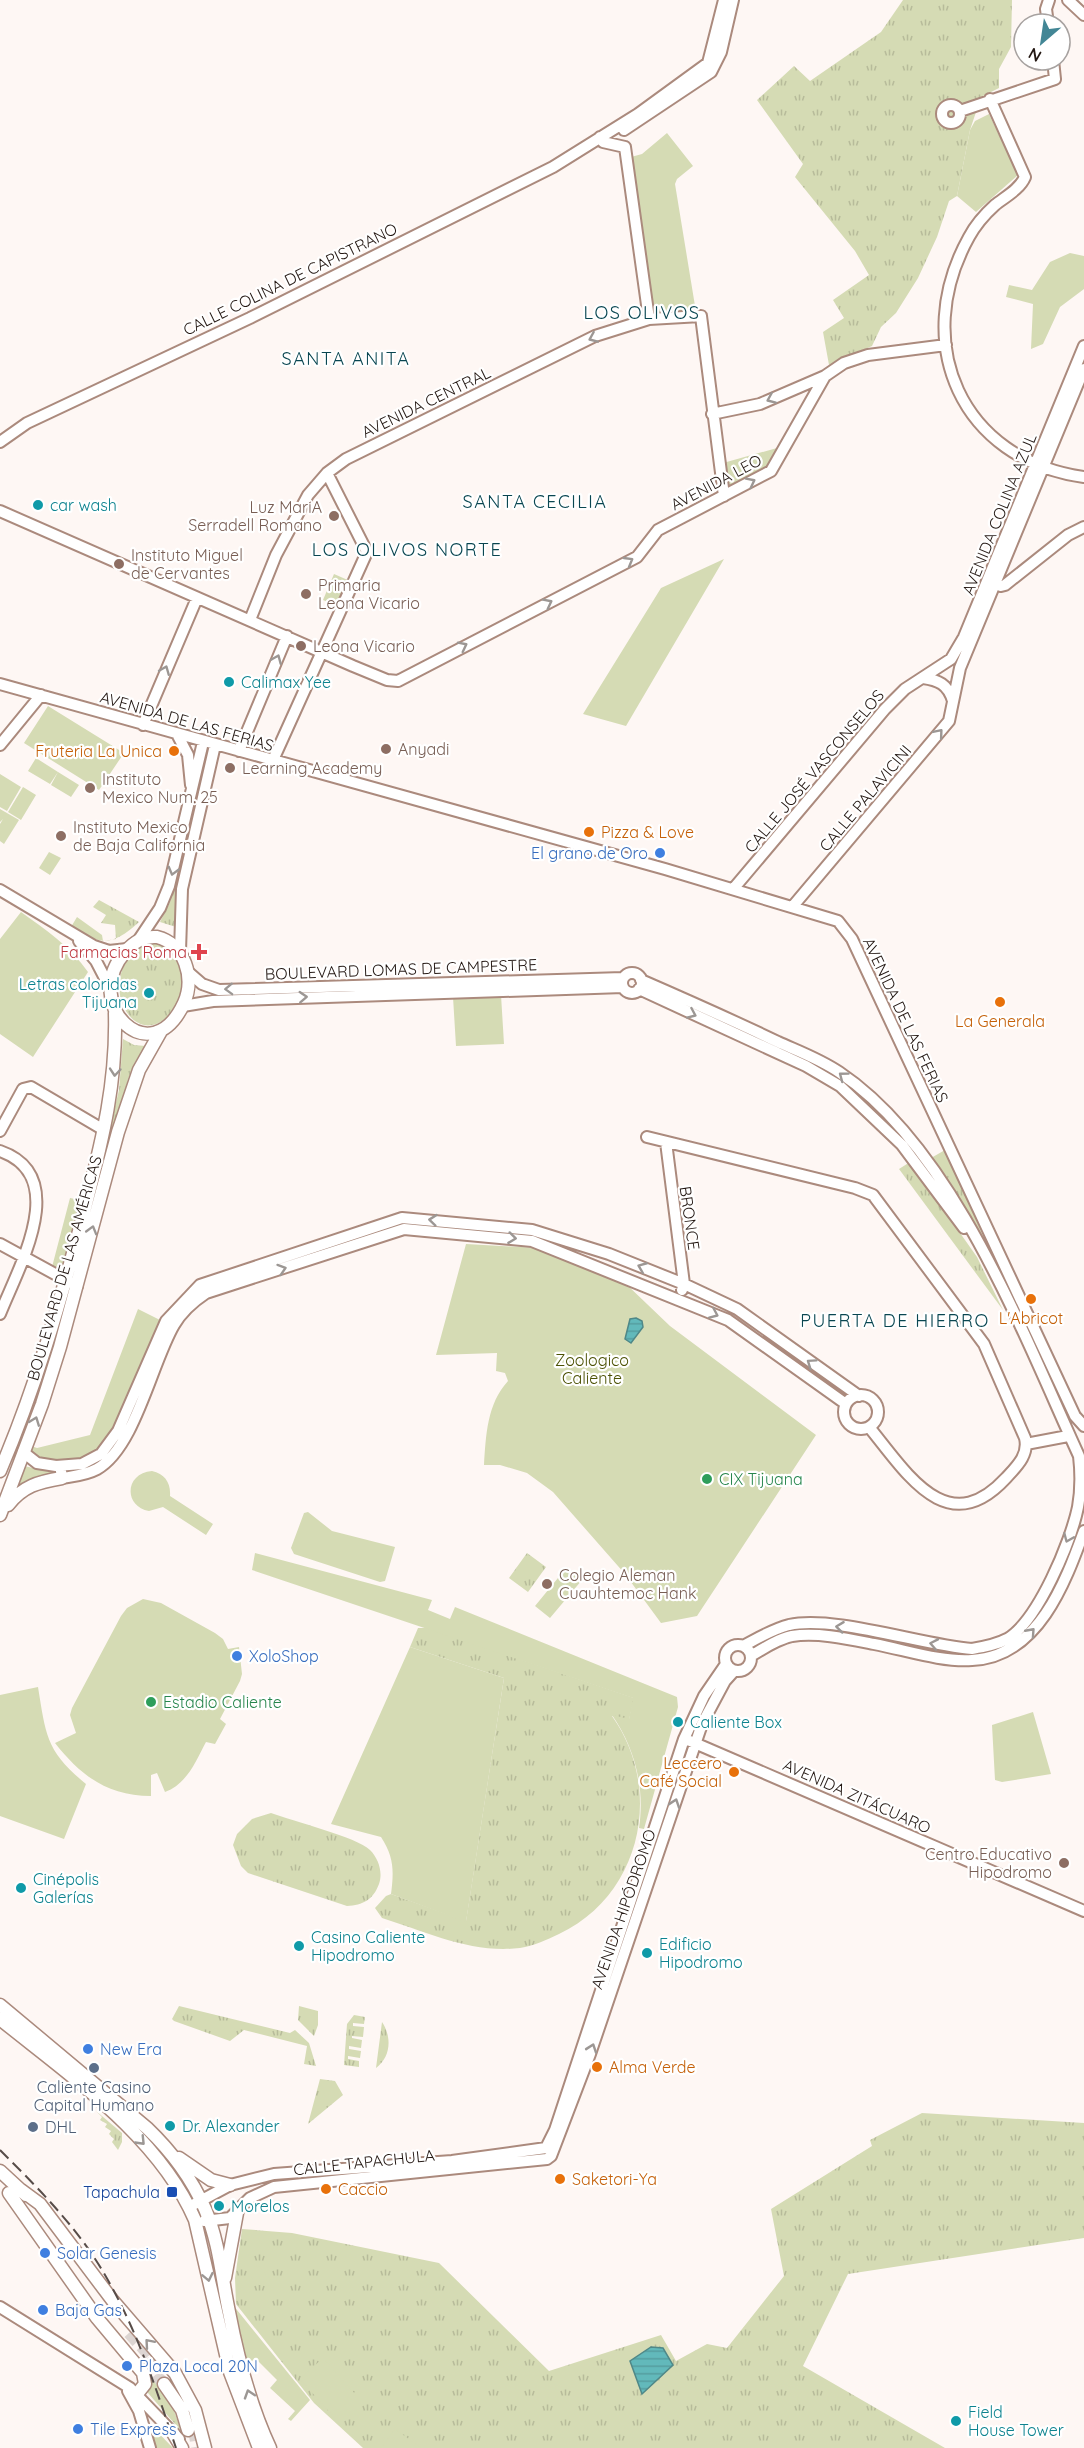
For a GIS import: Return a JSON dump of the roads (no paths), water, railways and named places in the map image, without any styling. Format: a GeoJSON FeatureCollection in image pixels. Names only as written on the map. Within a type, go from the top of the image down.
{"type":"FeatureCollection","features":[{"type":"Feature","properties":{"kind":"main road","name":"CALLE COLINA DE CAPISTRANO"},"geometry":{"type":"LineString","coordinates":[[632,122],[708,63],[724,0]]}},
{"type":"Feature","properties":{"kind":"main road","name":"CALLE COLINA DE CAPISTRANO"},"geometry":{"type":"LineString","coordinates":[[0,442],[27,423],[290,298],[553,167],[632,122],[711,72],[721,52],[733,0]]}},
{"type":"Feature","properties":{"kind":"main road"},"geometry":{"type":"LineString","coordinates":[[1068,0],[1084,15]]}},
{"type":"Feature","properties":{"kind":"main road"},"geometry":{"type":"LineString","coordinates":[[960,115],[1055,79],[1054,72]]}},
{"type":"Feature","properties":{"kind":"main road"},"geometry":{"type":"LineString","coordinates":[[994,101],[1025,177],[979,221],[952,274],[946,309],[946,345],[951,378],[974,417],[994,438],[1039,466],[1084,477]]}},
{"type":"Feature","properties":{"kind":"main road"},"geometry":{"type":"LineString","coordinates":[[632,122],[625,147],[649,319]]}},
{"type":"Feature","properties":{"kind":"main road"},"geometry":{"type":"LineString","coordinates":[[599,141],[625,147]]}},
{"type":"Feature","properties":{"kind":"main road","name":"AVENIDA CENTRAL"},"geometry":{"type":"LineString","coordinates":[[250,620],[276,555],[308,495],[327,473],[366,448],[595,336],[649,319],[701,316],[712,414]]}},
{"type":"Feature","properties":{"kind":"main road"},"geometry":{"type":"LineString","coordinates":[[724,496],[712,414],[760,404],[825,376],[844,363],[868,355],[946,345]]}},
{"type":"Feature","properties":{"kind":"main road","name":"AVENIDA COLINA AZUL"},"geometry":{"type":"LineString","coordinates":[[954,706],[960,668],[1084,346]]}},
{"type":"Feature","properties":{"kind":"main road","name":"AVENIDA COLINA AZUL"},"geometry":{"type":"LineString","coordinates":[[1039,466],[1084,369]]}},
{"type":"Feature","properties":{"kind":"main road","name":"AVENIDA LEO"},"geometry":{"type":"LineString","coordinates":[[322,652],[387,680],[398,681],[637,557],[658,530],[767,474],[776,466],[825,376]]}},
{"type":"Feature","properties":{"kind":"main road"},"geometry":{"type":"LineString","coordinates":[[273,760],[367,552],[327,473]]}},
{"type":"Feature","properties":{"kind":"main road"},"geometry":{"type":"LineString","coordinates":[[0,511],[322,652]]}},
{"type":"Feature","properties":{"kind":"main road"},"geometry":{"type":"LineString","coordinates":[[992,582],[1005,585],[1068,534],[1084,527]]}},
{"type":"Feature","properties":{"kind":"main road","name":"AVENIDA COLINA AZUL"},"geometry":{"type":"LineString","coordinates":[[922,678],[951,660],[992,582]]}},
{"type":"Feature","properties":{"kind":"main road"},"geometry":{"type":"LineString","coordinates":[[143,724],[197,597]]}},
{"type":"Feature","properties":{"kind":"main road"},"geometry":{"type":"LineString","coordinates":[[206,781],[219,759],[234,750],[286,636]]}},
{"type":"Feature","properties":{"kind":"main road"},"geometry":{"type":"LineString","coordinates":[[922,678],[943,684],[950,691],[954,706]]}},
{"type":"Feature","properties":{"kind":"main road","name":"CALLE JOSÉ VASCONSELOS"},"geometry":{"type":"LineString","coordinates":[[734,888],[885,709],[905,689],[922,678]]}},
{"type":"Feature","properties":{"kind":"main road","name":"AVENIDA DE LAS FERIAS"},"geometry":{"type":"LineString","coordinates":[[0,684],[734,888],[838,921],[852,939],[1079,1416]]}},
{"type":"Feature","properties":{"kind":"main road"},"geometry":{"type":"LineString","coordinates":[[0,745],[41,695]]}},
{"type":"Feature","properties":{"kind":"main road","name":"CALLE PALAVICINI"},"geometry":{"type":"LineString","coordinates":[[793,906],[950,721],[954,706]]}},
{"type":"Feature","properties":{"kind":"main road"},"geometry":{"type":"LineString","coordinates":[[177,734],[188,755],[193,794]]}},
{"type":"Feature","properties":{"kind":"main road"},"geometry":{"type":"LineString","coordinates":[[110,988],[115,968],[138,941],[165,898],[193,794],[203,742]]}},
{"type":"Feature","properties":{"kind":"main road"},"geometry":{"type":"LineString","coordinates":[[73,934],[96,961],[110,988],[115,1013],[124,1025],[137,1033],[153,1034],[172,1021],[183,1006],[188,989],[187,971],[180,951],[180,902],[215,745]]}},
{"type":"Feature","properties":{"kind":"main road"},"geometry":{"type":"LineString","coordinates":[[0,890],[73,934],[109,951],[128,950]]}},
{"type":"Feature","properties":{"kind":"main road"},"geometry":{"type":"LineString","coordinates":[[138,941],[157,937],[171,941],[180,951]]}},
{"type":"Feature","properties":{"kind":"main road","name":"BOULEVARD LOMAS DE CAMPESTRE"},"geometry":{"type":"LineString","coordinates":[[187,971],[202,984],[219,990],[623,982]]}},
{"type":"Feature","properties":{"kind":"main road"},"geometry":{"type":"LineString","coordinates":[[640,984],[631,993],[623,982],[631,973],[640,984],[810,1056],[847,1078],[900,1128],[952,1196],[982,1252],[1081,1458],[1079,1498],[1071,1531],[1038,1602],[1008,1638],[986,1647],[972,1649],[843,1627],[792,1624],[766,1633],[743,1646],[729,1648],[725,1656],[730,1668],[742,1671],[748,1668],[751,1656]]}},
{"type":"Feature","properties":{"kind":"main road","name":"BOULEVARD LOMAS DE CAMPESTRE"},"geometry":{"type":"LineString","coordinates":[[183,1006],[213,1000],[623,982]]}},
{"type":"Feature","properties":{"kind":"main road","name":"BOULEVARD DE LAS AMÉRICAS"},"geometry":{"type":"LineString","coordinates":[[0,1516],[42,1404],[71,1283],[114,1075],[115,1013]]}},
{"type":"Feature","properties":{"kind":"main road","name":"BOULEVARD DE LAS AMÉRICAS"},"geometry":{"type":"LineString","coordinates":[[0,1471],[27,1407],[71,1283],[139,1070],[161,1030]]}},
{"type":"Feature","properties":{"kind":"main road"},"geometry":{"type":"LineString","coordinates":[[0,1131],[27,1087],[32,1087],[104,1130]]}},
{"type":"Feature","properties":{"kind":"main road"},"geometry":{"type":"LineString","coordinates":[[647,1137],[855,1188],[873,1195],[984,1344],[1026,1444],[1020,1463],[988,1494],[972,1501],[945,1504],[920,1488],[869,1427]]}},
{"type":"Feature","properties":{"kind":"main road","name":"BRONCE"},"geometry":{"type":"LineString","coordinates":[[666,1142],[684,1284],[679,1298]]}},
{"type":"Feature","properties":{"kind":"main road"},"geometry":{"type":"LineString","coordinates":[[0,1150],[9,1154],[27,1170],[37,1212],[0,1296]]}},
{"type":"Feature","properties":{"kind":"main road"},"geometry":{"type":"LineString","coordinates":[[0,1158],[22,1174],[33,1192]]}},
{"type":"Feature","properties":{"kind":"main road"},"geometry":{"type":"LineString","coordinates":[[0,1516],[23,1488],[61,1472],[97,1469],[113,1455],[136,1414],[166,1321],[203,1289],[402,1218],[546,1234],[609,1254],[684,1284],[736,1309],[859,1396],[870,1398],[877,1406],[878,1417],[869,1427],[860,1429],[850,1425],[844,1415],[846,1404],[859,1396]]}},
{"type":"Feature","properties":{"kind":"main road"},"geometry":{"type":"LineString","coordinates":[[203,1289],[375,1236],[415,1229],[532,1241],[679,1298],[734,1324],[846,1404]]}},
{"type":"Feature","properties":{"kind":"main road"},"geometry":{"type":"LineString","coordinates":[[0,1244],[71,1283]]}},
{"type":"Feature","properties":{"kind":"main road"},"geometry":{"type":"LineString","coordinates":[[0,1314],[19,1256]]}},
{"type":"Feature","properties":{"kind":"main road"},"geometry":{"type":"LineString","coordinates":[[1064,1422],[1079,1416],[1084,1426]]}},
{"type":"Feature","properties":{"kind":"main road"},"geometry":{"type":"LineString","coordinates":[[1026,1444],[1075,1442]]}},
{"type":"Feature","properties":{"kind":"main road"},"geometry":{"type":"LineString","coordinates":[[23,1452],[37,1463],[61,1472]]}},
{"type":"Feature","properties":{"kind":"main road"},"geometry":{"type":"LineString","coordinates":[[751,1656],[793,1636],[841,1638],[951,1660],[988,1658],[1023,1642],[1044,1616],[1065,1578],[1084,1531]]}},
{"type":"Feature","properties":{"kind":"main road"},"geometry":{"type":"LineString","coordinates":[[743,1646],[751,1656]]}},
{"type":"Feature","properties":{"kind":"main road","name":"AVENIDA HIPÓDROMO"},"geometry":{"type":"LineString","coordinates":[[546,2148],[552,2138],[684,1739],[704,1696],[730,1668]]}},
{"type":"Feature","properties":{"kind":"main road","name":"AVENIDA HIPÓDROMO"},"geometry":{"type":"LineString","coordinates":[[547,2159],[556,2149],[570,2111],[695,1743],[730,1668]]}},
{"type":"Feature","properties":{"kind":"main road","name":"AVENIDA ZITÁCUARO"},"geometry":{"type":"LineString","coordinates":[[684,1739],[1084,1911]]}},
{"type":"Feature","properties":{"kind":"main road"},"geometry":{"type":"LineString","coordinates":[[0,2005],[127,2109],[169,2150],[197,2173],[230,2185]]}},
{"type":"Feature","properties":{"kind":"main road"},"geometry":{"type":"LineString","coordinates":[[0,2019],[108,2109],[142,2142],[171,2178],[189,2207],[195,2220],[230,2372],[259,2448]]}},
{"type":"Feature","properties":{"kind":"main road","name":"CALLE TAPACHULA"},"geometry":{"type":"LineString","coordinates":[[189,2207],[230,2185],[289,2172],[452,2161],[546,2148]]}},
{"type":"Feature","properties":{"kind":"main road"},"geometry":{"type":"LineString","coordinates":[[169,2150],[200,2200],[209,2221],[241,2368],[270,2448]]}},
{"type":"Feature","properties":{"kind":"main road","name":"CALLE TAPACHULA"},"geometry":{"type":"LineString","coordinates":[[195,2220],[224,2220],[237,2213],[250,2198],[274,2187],[547,2159]]}},
{"type":"Feature","properties":{"kind":"main road"},"geometry":{"type":"LineString","coordinates":[[0,2171],[10,2190],[97,2318],[143,2373],[146,2384],[135,2396]]}},
{"type":"Feature","properties":{"kind":"main road"},"geometry":{"type":"LineString","coordinates":[[10,2190],[68,2248],[129,2333]]}},
{"type":"Feature","properties":{"kind":"main road"},"geometry":{"type":"LineString","coordinates":[[10,2190],[50,2238],[106,2316],[140,2356]]}},
{"type":"Feature","properties":{"kind":"main road"},"geometry":{"type":"LineString","coordinates":[[10,2190],[40,2204],[113,2301],[175,2373],[195,2410],[203,2447]]}},
{"type":"Feature","properties":{"kind":"main road"},"geometry":{"type":"LineString","coordinates":[[224,2285],[237,2213]]}},
{"type":"Feature","properties":{"kind":"main road"},"geometry":{"type":"LineString","coordinates":[[0,2307],[119,2379],[187,2448]]}},
{"type":"Feature","properties":{"kind":"main road"},"geometry":{"type":"LineString","coordinates":[[158,2365],[186,2403],[191,2429],[182,2410],[164,2384]]}},
{"type":"Feature","properties":{"kind":"main road"},"geometry":{"type":"LineString","coordinates":[[135,2396],[150,2448]]}},
{"type":"Feature","properties":{"kind":"main road"},"geometry":{"type":"LineString","coordinates":[[173,2433],[182,2448]]}},
{"type":"Feature","properties":{"kind":"water"},"geometry":{"type":"Polygon","coordinates":[[[636,1318],[642,1321],[643,1327],[631,1343],[625,1339],[630,1319],[636,1318]]]}},
{"type":"Feature","properties":{"kind":"water"},"geometry":{"type":"Polygon","coordinates":[[[651,2347],[663,2348],[673,2365],[642,2394],[630,2361],[651,2347]]]}},
{"type":"Feature","properties":{"kind":"tunnel"},"geometry":{"type":"LineString","coordinates":[[129,2333],[158,2365]]}},
{"type":"Feature","properties":{"kind":"tunnel"},"geometry":{"type":"LineString","coordinates":[[144,2361],[164,2384]]}},
{"type":"Feature","properties":{"kind":"tunnel"},"geometry":{"type":"LineString","coordinates":[[194,2429],[197,2448]]}},
{"type":"Feature","properties":{"kind":"railway"},"geometry":{"type":"LineString","coordinates":[[0,2150],[70,2225],[105,2275],[136,2338],[176,2448]]}},
{"type":"Feature","properties":{"kind":"place","name":"car wash"},"geometry":{"type":"Point","coordinates":[38,505]}},
{"type":"Feature","properties":{"kind":"place","name":"Luz MariA Serradell Romano"},"geometry":{"type":"Point","coordinates":[334,516]}},
{"type":"Feature","properties":{"kind":"place","name":"Instituto Miguel de Cervantes"},"geometry":{"type":"Point","coordinates":[119,564]}},
{"type":"Feature","properties":{"kind":"place","name":"Primaria Leona Vicario"},"geometry":{"type":"Point","coordinates":[306,594]}},
{"type":"Feature","properties":{"kind":"place","name":"Leona Vicario"},"geometry":{"type":"Point","coordinates":[301,646]}},
{"type":"Feature","properties":{"kind":"place","name":"Calimax Yee"},"geometry":{"type":"Point","coordinates":[229,682]}},
{"type":"Feature","properties":{"kind":"place","name":"Anyadi"},"geometry":{"type":"Point","coordinates":[386,749]}},
{"type":"Feature","properties":{"kind":"place","name":"Fruteria La Unica"},"geometry":{"type":"Point","coordinates":[174,751]}},
{"type":"Feature","properties":{"kind":"place","name":"Learning Academy"},"geometry":{"type":"Point","coordinates":[230,768]}},
{"type":"Feature","properties":{"kind":"place","name":"Instituto Mexico Num. 25"},"geometry":{"type":"Point","coordinates":[90,788]}},
{"type":"Feature","properties":{"kind":"place","name":"Pizza & Love"},"geometry":{"type":"Point","coordinates":[589,832]}},
{"type":"Feature","properties":{"kind":"place","name":"Instituto Mexico de Baja California"},"geometry":{"type":"Point","coordinates":[61,836]}},
{"type":"Feature","properties":{"kind":"place","name":"El grano de Oro"},"geometry":{"type":"Point","coordinates":[660,853]}},
{"type":"Feature","properties":{"kind":"place","name":"Farmacias Roma"},"geometry":{"type":"Point","coordinates":[199,952]}},
{"type":"Feature","properties":{"kind":"place","name":"Letras coloridas Tijuana"},"geometry":{"type":"Point","coordinates":[149,993]}},
{"type":"Feature","properties":{"kind":"place","name":"La Generala"},"geometry":{"type":"Point","coordinates":[1000,1002]}},
{"type":"Feature","properties":{"kind":"place","name":"L'Abricot"},"geometry":{"type":"Point","coordinates":[1031,1299]}},
{"type":"Feature","properties":{"kind":"place","name":"CIX Tijuana"},"geometry":{"type":"Point","coordinates":[707,1479]}},
{"type":"Feature","properties":{"kind":"place","name":"Colegio Aleman Cuauhtemoc Hank"},"geometry":{"type":"Point","coordinates":[547,1584]}},
{"type":"Feature","properties":{"kind":"place","name":"XoloShop"},"geometry":{"type":"Point","coordinates":[237,1656]}},
{"type":"Feature","properties":{"kind":"place","name":"Estadio Caliente"},"geometry":{"type":"Point","coordinates":[151,1702]}},
{"type":"Feature","properties":{"kind":"place","name":"Caliente Box"},"geometry":{"type":"Point","coordinates":[678,1722]}},
{"type":"Feature","properties":{"kind":"place","name":"Leccero Café Social"},"geometry":{"type":"Point","coordinates":[734,1772]}},
{"type":"Feature","properties":{"kind":"place","name":"Centro Educativo Hipodromo"},"geometry":{"type":"Point","coordinates":[1064,1863]}},
{"type":"Feature","properties":{"kind":"place","name":"Cinépolis Galerías"},"geometry":{"type":"Point","coordinates":[21,1888]}},
{"type":"Feature","properties":{"kind":"place","name":"Casino Caliente Hipodromo"},"geometry":{"type":"Point","coordinates":[299,1946]}},
{"type":"Feature","properties":{"kind":"place","name":"Edificio Hipodromo"},"geometry":{"type":"Point","coordinates":[647,1953]}},
{"type":"Feature","properties":{"kind":"place","name":"New Era"},"geometry":{"type":"Point","coordinates":[88,2049]}},
{"type":"Feature","properties":{"kind":"place","name":"Alma Verde"},"geometry":{"type":"Point","coordinates":[597,2067]}},
{"type":"Feature","properties":{"kind":"place","name":"Caliente Casino Capital Humano"},"geometry":{"type":"Point","coordinates":[94,2068]}},
{"type":"Feature","properties":{"kind":"place","name":"Dr. Alexander"},"geometry":{"type":"Point","coordinates":[170,2126]}},
{"type":"Feature","properties":{"kind":"place","name":"DHL"},"geometry":{"type":"Point","coordinates":[33,2127]}},
{"type":"Feature","properties":{"kind":"place","name":"Saketori-Ya"},"geometry":{"type":"Point","coordinates":[560,2179]}},
{"type":"Feature","properties":{"kind":"place","name":"Caccio"},"geometry":{"type":"Point","coordinates":[326,2189]}},
{"type":"Feature","properties":{"kind":"place","name":"Tapachula"},"geometry":{"type":"Point","coordinates":[172,2192]}},
{"type":"Feature","properties":{"kind":"place","name":"Morelos"},"geometry":{"type":"Point","coordinates":[219,2206]}},
{"type":"Feature","properties":{"kind":"place","name":"Solar Genesis"},"geometry":{"type":"Point","coordinates":[45,2253]}},
{"type":"Feature","properties":{"kind":"place","name":"Baja Gas"},"geometry":{"type":"Point","coordinates":[43,2310]}},
{"type":"Feature","properties":{"kind":"place","name":"Plaza Local 20N"},"geometry":{"type":"Point","coordinates":[127,2366]}},
{"type":"Feature","properties":{"kind":"place","name":"Field House Tower"},"geometry":{"type":"Point","coordinates":[956,2421]}},
{"type":"Feature","properties":{"kind":"place","name":"Tile Express"},"geometry":{"type":"Point","coordinates":[78,2429]}},
{"type":"Feature","properties":{"kind":"district","name":"LOS OLIVOS"},"geometry":{"type":"Point","coordinates":[642,312]}},
{"type":"Feature","properties":{"kind":"district","name":"SANTA ANITA"},"geometry":{"type":"Point","coordinates":[346,358]}},
{"type":"Feature","properties":{"kind":"district","name":"SANTA CECILIA"},"geometry":{"type":"Point","coordinates":[535,501]}},
{"type":"Feature","properties":{"kind":"district","name":"LOS OLIVOS NORTE"},"geometry":{"type":"Point","coordinates":[407,549]}},
{"type":"Feature","properties":{"kind":"district","name":"PUERTA DE HIERRO"},"geometry":{"type":"Point","coordinates":[895,1320]}},
{"type":"Feature","properties":{"kind":"park label","name":"Zoologico Caliente"},"geometry":{"type":"Point","coordinates":[592,1369]}}]}
